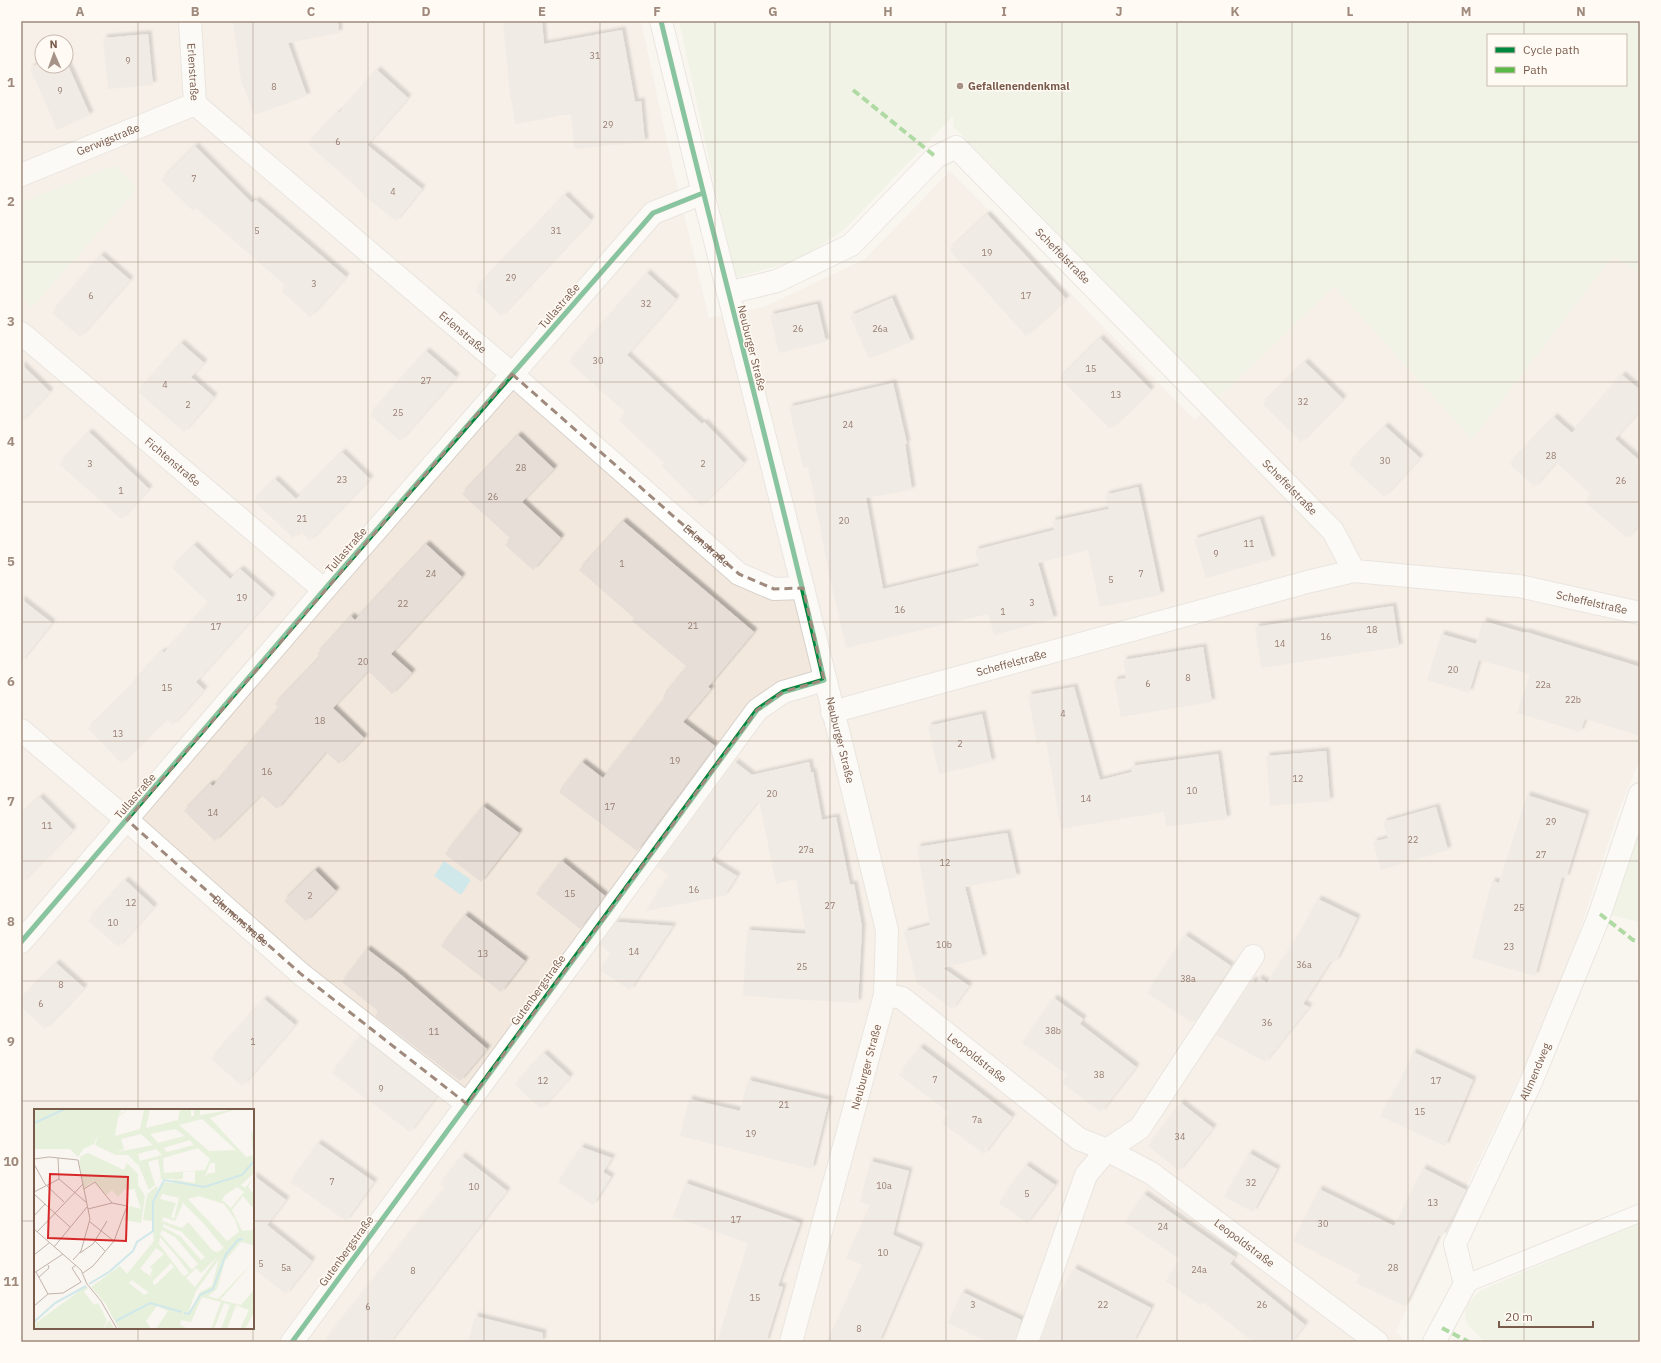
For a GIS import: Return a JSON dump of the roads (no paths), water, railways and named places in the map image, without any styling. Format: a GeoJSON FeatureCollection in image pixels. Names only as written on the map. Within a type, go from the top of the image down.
{"type":"FeatureCollection","features":[{"type":"Feature","properties":{"kind":"street","name":"Erlenstraße"},"geometry":{"type":"LineString","coordinates":[[190,21],[195,104],[512,374],[739,574],[774,589],[803,588]]}},
{"type":"Feature","properties":{"kind":"street","name":"Neuburger Straße"},"geometry":{"type":"LineString","coordinates":[[661,21],[887,930],[885,995],[792,1342]]}},
{"type":"Feature","properties":{"kind":"street","name":"Gerwigstraße"},"geometry":{"type":"LineString","coordinates":[[21,175],[195,104]]}},
{"type":"Feature","properties":{"kind":"street","name":"Scheffelstraße"},"geometry":{"type":"LineString","coordinates":[[728,293],[777,281],[851,245],[936,157],[956,147],[1333,531],[1354,571]]}},
{"type":"Feature","properties":{"kind":"street","name":"Tullastraße"},"geometry":{"type":"LineString","coordinates":[[21,942],[324,590],[653,213],[703,193]]}},
{"type":"Feature","properties":{"kind":"street","name":"Fichtenstraße"},"geometry":{"type":"LineString","coordinates":[[21,333],[324,590]]}},
{"type":"Feature","properties":{"kind":"street","name":"Scheffelstraße"},"geometry":{"type":"LineString","coordinates":[[832,712],[1311,581],[1354,571],[1519,586],[1640,612]]}},
{"type":"Feature","properties":{"kind":"street","name":"Gutenbergstraße"},"geometry":{"type":"LineString","coordinates":[[292,1342],[757,710],[784,692],[824,680]]}},
{"type":"Feature","properties":{"kind":"street","name":"Blumenstraße"},"geometry":{"type":"LineString","coordinates":[[21,730],[127,820],[301,974],[467,1104]]}},
{"type":"Feature","properties":{"kind":"street","name":"Allmendweg"},"geometry":{"type":"LineString","coordinates":[[1465,1284],[1455,1244],[1531,1082],[1598,920],[1640,794]]}},
{"type":"Feature","properties":{"kind":"street"},"geometry":{"type":"LineString","coordinates":[[1027,1342],[1086,1175],[1107,1150],[1140,1128],[1253,956]]}},
{"type":"Feature","properties":{"kind":"street","name":"Leopoldstraße"},"geometry":{"type":"LineString","coordinates":[[885,995],[902,998],[1079,1139],[1107,1150],[1151,1173],[1377,1342]]}},
{"type":"Feature","properties":{"kind":"street"},"geometry":{"type":"LineString","coordinates":[[1434,1342],[1465,1284]]}},
{"type":"Feature","properties":{"kind":"lane"},"geometry":{"type":"LineString","coordinates":[[1465,1284],[1640,1213]]}},
{"type":"Feature","properties":{"kind":"water"},"geometry":{"type":"Polygon","coordinates":[[[444,861],[471,880],[461,895],[434,876],[444,861]]]}},
{"type":"Feature","properties":{"kind":"place","name":"Gefallenendenkmal"},"geometry":{"type":"Point","coordinates":[960,86]}}]}
